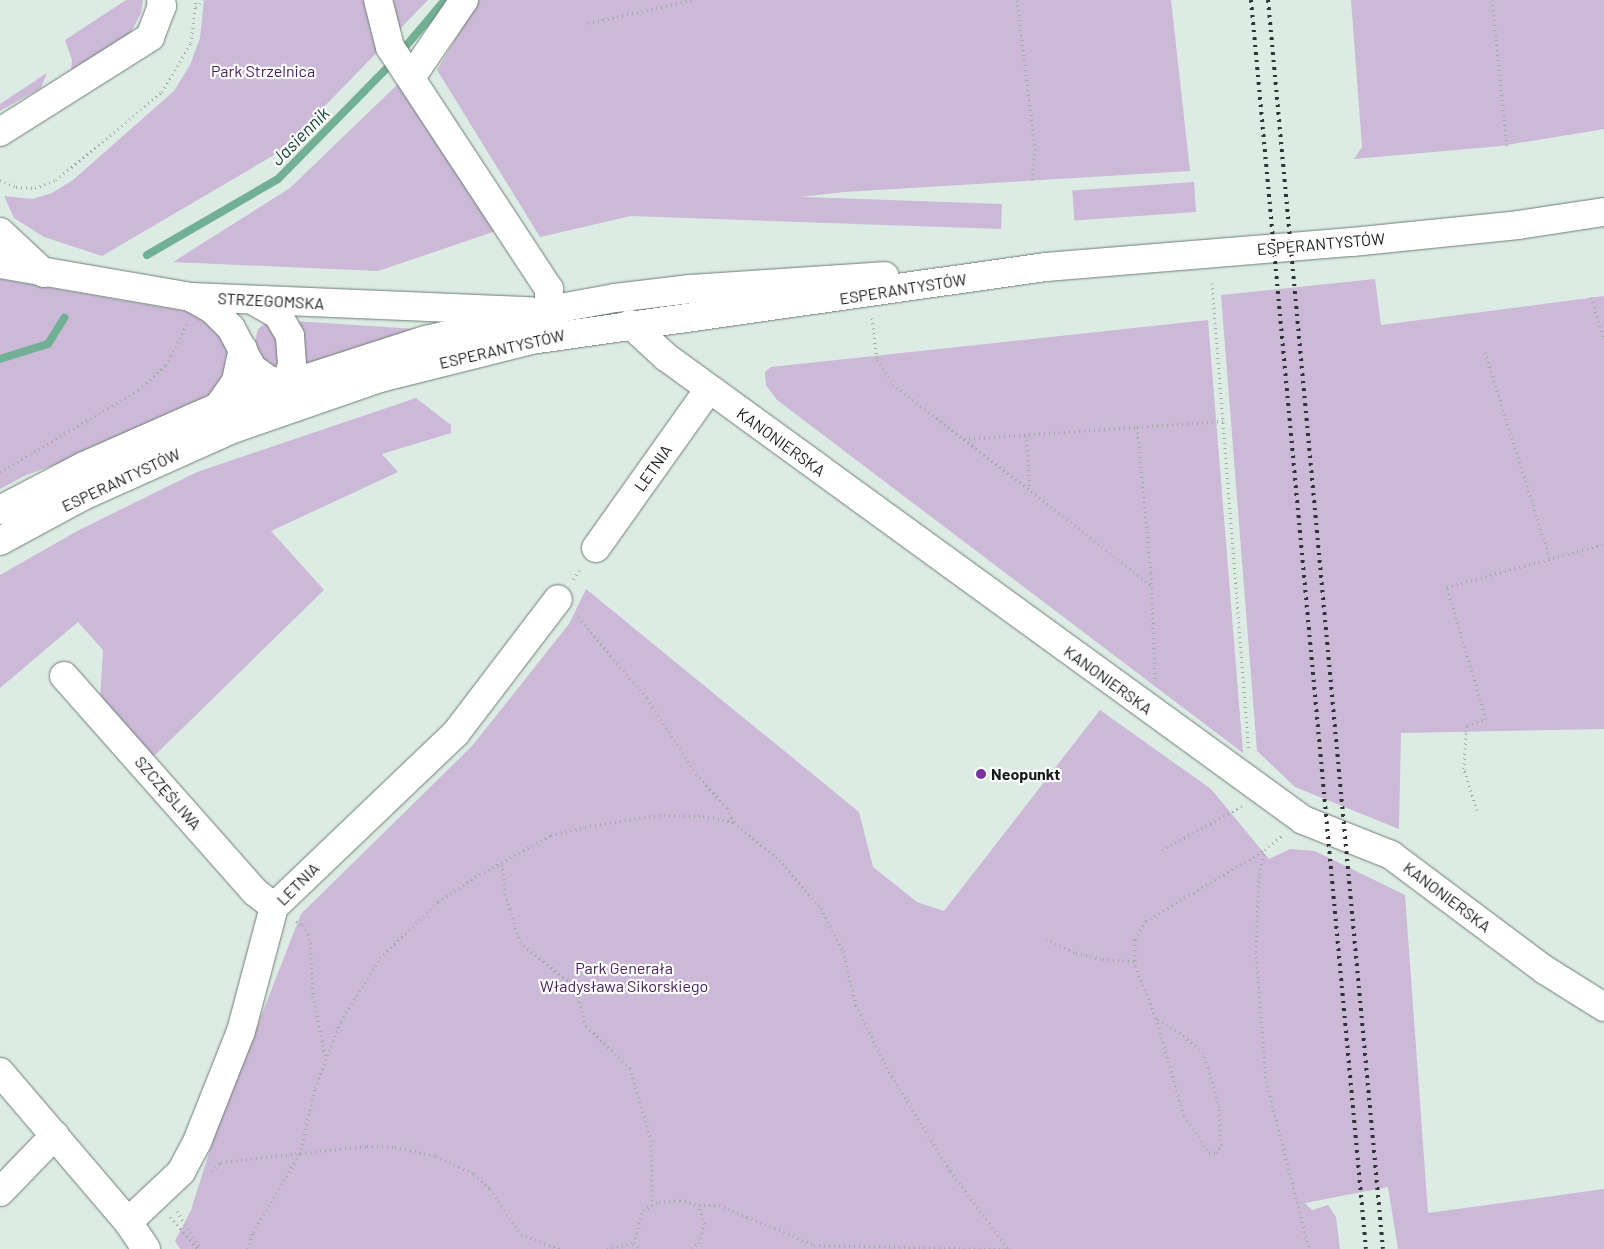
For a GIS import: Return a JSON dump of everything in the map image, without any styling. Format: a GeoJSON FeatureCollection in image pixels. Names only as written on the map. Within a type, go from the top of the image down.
{"type":"FeatureCollection","features":[{"type":"Feature","properties":{"kind":"street"},"geometry":{"type":"LineString","coordinates":[[0,132],[150,36],[162,6],[161,0]]}},
{"type":"Feature","properties":{"kind":"street"},"geometry":{"type":"LineString","coordinates":[[378,0],[390,47],[412,76],[549,289],[547,311]]}},
{"type":"Feature","properties":{"kind":"street"},"geometry":{"type":"LineString","coordinates":[[412,76],[464,0]]}},
{"type":"Feature","properties":{"kind":"street","name":"ESPERANTYSTÓW"},"geometry":{"type":"LineString","coordinates":[[0,510],[84,466],[218,407],[426,340],[547,311],[690,289],[1036,268],[1372,240],[1518,225],[1604,212]]}},
{"type":"Feature","properties":{"kind":"street"},"geometry":{"type":"LineString","coordinates":[[0,232],[45,274]]}},
{"type":"Feature","properties":{"kind":"street","name":"STRZEGOMSKA"},"geometry":{"type":"LineString","coordinates":[[0,264],[45,274],[193,299],[547,311]]}},
{"type":"Feature","properties":{"kind":"street","name":"ESPERANTYSTÓW"},"geometry":{"type":"LineString","coordinates":[[0,541],[83,496],[232,429],[380,378],[531,340],[630,324],[838,299],[1036,268]]}},
{"type":"Feature","properties":{"kind":"street"},"geometry":{"type":"LineString","coordinates":[[193,299],[212,310],[231,328],[252,368],[285,386],[322,398]]}},
{"type":"Feature","properties":{"kind":"street"},"geometry":{"type":"LineString","coordinates":[[254,301],[278,315],[290,336],[292,365],[276,414]]}},
{"type":"Feature","properties":{"kind":"street","name":"KANONIERSKA"},"geometry":{"type":"LineString","coordinates":[[630,324],[666,357],[709,389],[1303,820],[1393,857],[1545,970],[1604,1007]]}},
{"type":"Feature","properties":{"kind":"street"},"geometry":{"type":"LineString","coordinates":[[218,407],[236,381],[243,349]]}},
{"type":"Feature","properties":{"kind":"street","name":"LETNIA"},"geometry":{"type":"LineString","coordinates":[[596,548],[709,389]]}},
{"type":"Feature","properties":{"kind":"street","name":"LETNIA"},"geometry":{"type":"LineString","coordinates":[[128,1222],[181,1172],[197,1142],[241,1030],[274,907],[456,733],[558,599]]}},
{"type":"Feature","properties":{"kind":"street","name":"SZCZĘŚLIWA"},"geometry":{"type":"LineString","coordinates":[[64,676],[255,892],[274,907]]}},
{"type":"Feature","properties":{"kind":"street"},"geometry":{"type":"LineString","coordinates":[[0,1059],[55,1134]]}},
{"type":"Feature","properties":{"kind":"street"},"geometry":{"type":"LineString","coordinates":[[0,1072],[55,1134],[128,1222],[146,1249]]}},
{"type":"Feature","properties":{"kind":"street"},"geometry":{"type":"LineString","coordinates":[[0,1192],[55,1134]]}},
{"type":"Feature","properties":{"kind":"path"},"geometry":{"type":"LineString","coordinates":[[0,180],[16,187],[34,188],[56,180],[155,98],[179,67],[191,43],[196,0]]}},
{"type":"Feature","properties":{"kind":"path"},"geometry":{"type":"LineString","coordinates":[[196,7],[203,0]]}},
{"type":"Feature","properties":{"kind":"path"},"geometry":{"type":"LineString","coordinates":[[588,23],[692,0]]}},
{"type":"Feature","properties":{"kind":"path"},"geometry":{"type":"LineString","coordinates":[[1017,0],[1035,149],[1032,181]]}},
{"type":"Feature","properties":{"kind":"path"},"geometry":{"type":"LineString","coordinates":[[1492,0],[1507,145]]}},
{"type":"Feature","properties":{"kind":"path"},"geometry":{"type":"LineString","coordinates":[[1162,850],[1259,788],[1223,421],[1212,283]]}},
{"type":"Feature","properties":{"kind":"path"},"geometry":{"type":"LineString","coordinates":[[1591,297],[1604,339]]}},
{"type":"Feature","properties":{"kind":"path"},"geometry":{"type":"LineString","coordinates":[[0,472],[109,410],[157,375],[179,344],[193,299]]}},
{"type":"Feature","properties":{"kind":"path"},"geometry":{"type":"LineString","coordinates":[[872,316],[877,360],[893,384],[1152,586]]}},
{"type":"Feature","properties":{"kind":"path"},"geometry":{"type":"LineString","coordinates":[[1485,352],[1550,558]]}},
{"type":"Feature","properties":{"kind":"path"},"geometry":{"type":"LineString","coordinates":[[964,440],[1223,421]]}},
{"type":"Feature","properties":{"kind":"path"},"geometry":{"type":"LineString","coordinates":[[1137,427],[1152,586],[1155,686],[1143,705]]}},
{"type":"Feature","properties":{"kind":"path"},"geometry":{"type":"LineString","coordinates":[[1026,435],[1030,489]]}},
{"type":"Feature","properties":{"kind":"path"},"geometry":{"type":"LineString","coordinates":[[1477,810],[1464,768],[1466,732],[1467,726],[1486,719],[1447,586],[1604,544]]}},
{"type":"Feature","properties":{"kind":"path"},"geometry":{"type":"LineString","coordinates":[[558,599],[585,624],[647,698],[696,774],[726,808],[734,822],[779,860],[821,908],[843,951],[856,1005],[884,1063],[950,1171],[1008,1249]]}},
{"type":"Feature","properties":{"kind":"path"},"geometry":{"type":"LineString","coordinates":[[248,1249],[253,1232],[300,1154],[315,1088],[341,1021],[380,958],[438,902],[474,877],[502,864],[551,835],[595,825],[659,815],[703,816],[734,822]]}},
{"type":"Feature","properties":{"kind":"path"},"geometry":{"type":"LineString","coordinates":[[1156,1018],[1184,1036],[1203,1053],[1219,1106],[1220,1145],[1217,1153],[1209,1152],[1184,1116],[1156,1018],[1135,961],[1135,939],[1146,921],[1265,849],[1303,820]]}},
{"type":"Feature","properties":{"kind":"path"},"geometry":{"type":"LineString","coordinates":[[1265,849],[1259,876],[1256,952],[1266,1080],[1309,1249]]}},
{"type":"Feature","properties":{"kind":"path"},"geometry":{"type":"LineString","coordinates":[[502,864],[505,894],[520,942],[575,987],[586,1026],[630,1068],[651,1140],[652,1206]]}},
{"type":"Feature","properties":{"kind":"path"},"geometry":{"type":"LineString","coordinates":[[274,907],[303,925],[310,938],[313,996],[326,1061]]}},
{"type":"Feature","properties":{"kind":"path"},"geometry":{"type":"LineString","coordinates":[[1046,939],[1085,955],[1135,961]]}},
{"type":"Feature","properties":{"kind":"path"},"geometry":{"type":"LineString","coordinates":[[208,1175],[222,1162],[366,1146],[395,1147],[436,1156],[474,1174],[490,1188],[521,1234],[560,1249]]}},
{"type":"Feature","properties":{"kind":"path"},"geometry":{"type":"LineString","coordinates":[[155,1197],[199,1249]]}},
{"type":"Feature","properties":{"kind":"path"},"geometry":{"type":"LineString","coordinates":[[155,1197],[175,1207],[199,1249]]}},
{"type":"Feature","properties":{"kind":"path"},"geometry":{"type":"LineString","coordinates":[[634,1243],[643,1210],[652,1206],[680,1200],[698,1205],[719,1205],[814,1245],[1013,1249]]}},
{"type":"Feature","properties":{"kind":"path"},"geometry":{"type":"LineString","coordinates":[[692,1249],[699,1243],[704,1224],[698,1205]]}},
{"type":"Feature","properties":{"kind":"path"},"geometry":{"type":"LineString","coordinates":[[607,1249],[634,1243]]}},
{"type":"Feature","properties":{"kind":"path"},"geometry":{"type":"LineString","coordinates":[[634,1243],[641,1249]]}},
{"type":"Feature","properties":{"kind":"path"},"geometry":{"type":"LineString","coordinates":[[814,1245],[817,1249]]}},
{"type":"Feature","properties":{"kind":"green space"},"geometry":{"type":"Polygon","coordinates":[[[126,0],[143,0],[141,13],[128,38],[71,71],[72,60],[65,40],[126,0]]]}},
{"type":"Feature","properties":{"kind":"green space","name":"Park Strzelnica"},"geometry":{"type":"Polygon","coordinates":[[[204,0],[428,0],[281,151],[102,256],[44,237],[14,218],[4,196],[32,199],[52,193],[73,180],[174,91],[190,65],[200,38],[204,0]]]}},
{"type":"Feature","properties":{"kind":"green space"},"geometry":{"type":"Polygon","coordinates":[[[479,0],[1171,0],[1190,171],[845,192],[631,216],[540,237],[437,70],[479,0]]]}},
{"type":"Feature","properties":{"kind":"green space"},"geometry":{"type":"Polygon","coordinates":[[[1351,0],[1604,0],[1604,129],[1501,146],[1354,159],[1362,147],[1351,0]]]}},
{"type":"Feature","properties":{"kind":"green space"},"geometry":{"type":"Polygon","coordinates":[[[47,73],[41,88],[0,111],[0,104],[47,73]]]}},
{"type":"Feature","properties":{"kind":"green space"},"geometry":{"type":"Polygon","coordinates":[[[399,83],[496,231],[378,271],[173,262],[290,188],[399,83]]]}},
{"type":"Feature","properties":{"kind":"green space"},"geometry":{"type":"Polygon","coordinates":[[[1194,182],[1196,212],[1074,220],[1072,191],[1194,182]]]}},
{"type":"Feature","properties":{"kind":"green space"},"geometry":{"type":"Polygon","coordinates":[[[569,189],[1002,204],[1001,229],[568,214],[569,189]]]}},
{"type":"Feature","properties":{"kind":"green space"},"geometry":{"type":"Polygon","coordinates":[[[0,279],[201,314],[217,324],[231,357],[224,379],[210,396],[87,453],[24,476],[0,489],[0,279]]]}},
{"type":"Feature","properties":{"kind":"green space"},"geometry":{"type":"Polygon","coordinates":[[[1375,279],[1381,325],[1604,296],[1604,729],[1401,733],[1399,829],[1295,787],[1257,751],[1221,295],[1375,279]]]}},
{"type":"Feature","properties":{"kind":"green space"},"geometry":{"type":"Polygon","coordinates":[[[1208,320],[1243,753],[777,400],[766,385],[765,372],[771,367],[1208,320]]]}},
{"type":"Feature","properties":{"kind":"green space"},"geometry":{"type":"Polygon","coordinates":[[[268,321],[278,336],[281,370],[268,371],[254,346],[258,329],[268,321]]]}},
{"type":"Feature","properties":{"kind":"green space"},"geometry":{"type":"Polygon","coordinates":[[[294,321],[416,329],[420,330],[306,367],[294,321]]]}},
{"type":"Feature","properties":{"kind":"green space"},"geometry":{"type":"Polygon","coordinates":[[[416,398],[451,425],[451,433],[382,454],[398,472],[271,531],[324,590],[153,757],[100,699],[103,650],[78,622],[0,688],[0,575],[79,530],[197,472],[416,398]]]}},
{"type":"Feature","properties":{"kind":"green space","name":"Park Generała Władysława Sikorskiego"},"geometry":{"type":"Polygon","coordinates":[[[586,589],[859,812],[873,867],[917,902],[944,911],[1100,710],[1211,789],[1269,859],[1290,849],[1315,851],[1405,895],[1428,1213],[1604,1189],[1604,1249],[1398,1249],[1388,1187],[1305,1203],[1312,1210],[1328,1205],[1336,1217],[1340,1249],[180,1249],[175,1241],[191,1210],[215,1134],[301,914],[472,746],[569,624],[586,589]]]}},
{"type":"Feature","properties":{"kind":"waterway","name":"Jasiennik"},"geometry":{"type":"LineString","coordinates":[[400,53],[445,0]]}},
{"type":"Feature","properties":{"kind":"waterway","name":"Jasiennik"},"geometry":{"type":"LineString","coordinates":[[147,255],[278,179],[393,62]]}},
{"type":"Feature","properties":{"kind":"waterway","name":"Jasiennik"},"geometry":{"type":"LineString","coordinates":[[0,359],[48,344],[64,318]]}},
{"type":"Feature","properties":{"kind":"railway"},"geometry":{"type":"LineString","coordinates":[[1251,0],[1366,1249]]}},
{"type":"Feature","properties":{"kind":"railway"},"geometry":{"type":"LineString","coordinates":[[1268,0],[1383,1249]]}},
{"type":"Feature","properties":{"kind":"place","name":"Neopunkt"},"geometry":{"type":"Point","coordinates":[981,774]}}]}
